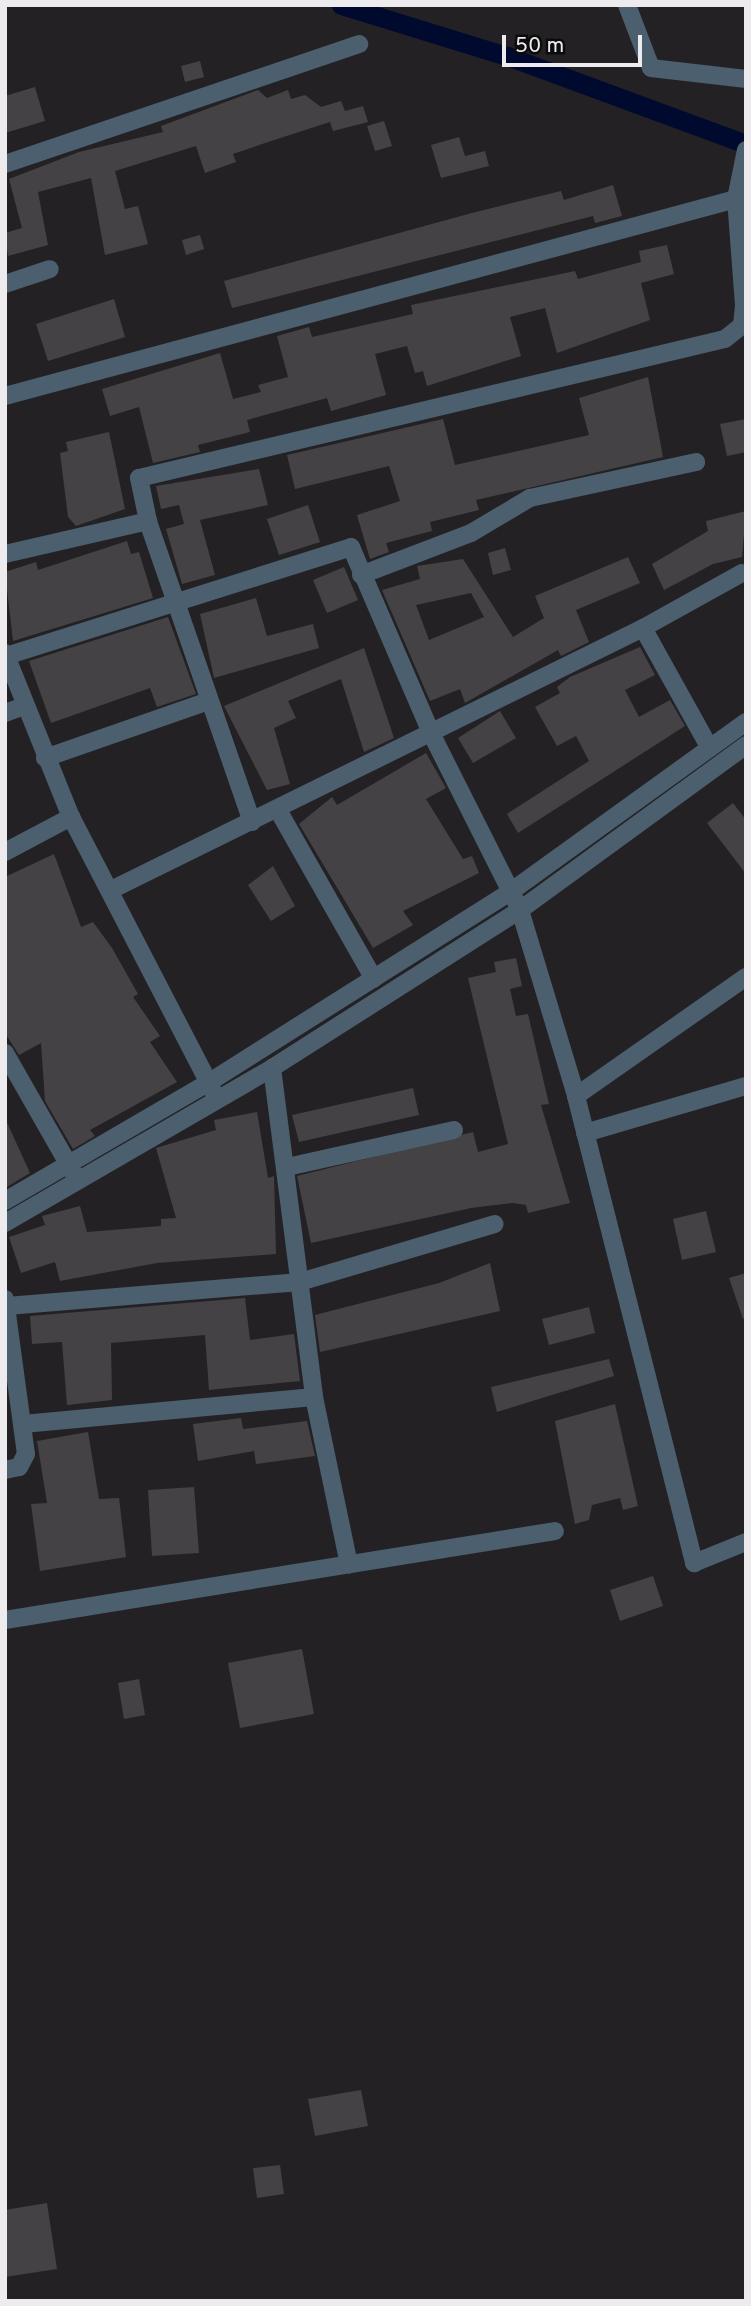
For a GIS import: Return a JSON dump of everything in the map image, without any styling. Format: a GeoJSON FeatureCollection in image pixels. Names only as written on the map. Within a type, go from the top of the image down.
{"type":"FeatureCollection","features":[{"type":"Feature","properties":{"kind":"street"},"geometry":{"type":"LineString","coordinates":[[629,6],[651,68],[746,79]]}},
{"type":"Feature","properties":{"kind":"street"},"geometry":{"type":"LineString","coordinates":[[5,164],[359,44]]}},
{"type":"Feature","properties":{"kind":"street"},"geometry":{"type":"LineString","coordinates":[[252,822],[173,599],[148,521],[139,478],[725,338],[742,325],[744,305],[736,199],[745,153]]}},
{"type":"Feature","properties":{"kind":"street"},"geometry":{"type":"LineString","coordinates":[[5,396],[736,199]]}},
{"type":"Feature","properties":{"kind":"street"},"geometry":{"type":"LineString","coordinates":[[5,284],[50,269]]}},
{"type":"Feature","properties":{"kind":"street"},"geometry":{"type":"LineString","coordinates":[[361,575],[471,533],[530,499],[696,462]]}},
{"type":"Feature","properties":{"kind":"street"},"geometry":{"type":"LineString","coordinates":[[5,554],[148,521]]}},
{"type":"Feature","properties":{"kind":"street"},"geometry":{"type":"LineString","coordinates":[[218,1099],[71,817],[24,706],[6,654],[173,599],[338,548],[351,547],[430,733],[513,890],[520,910],[576,1096],[694,1563],[746,1542]]}},
{"type":"Feature","properties":{"kind":"street"},"geometry":{"type":"LineString","coordinates":[[111,890],[643,628],[742,573]]}},
{"type":"Feature","properties":{"kind":"street"},"geometry":{"type":"LineString","coordinates":[[643,628],[708,745]]}},
{"type":"Feature","properties":{"kind":"street"},"geometry":{"type":"LineString","coordinates":[[45,758],[209,701]]}},
{"type":"Feature","properties":{"kind":"street"},"geometry":{"type":"LineString","coordinates":[[5,713],[24,706]]}},
{"type":"Feature","properties":{"kind":"street"},"geometry":{"type":"LineString","coordinates":[[5,1201],[208,1083],[513,890],[708,745],[746,722]]}},
{"type":"Feature","properties":{"kind":"street"},"geometry":{"type":"LineString","coordinates":[[5,1223],[272,1068],[520,910],[746,745]]}},
{"type":"Feature","properties":{"kind":"street"},"geometry":{"type":"LineString","coordinates":[[278,810],[374,979]]}},
{"type":"Feature","properties":{"kind":"street"},"geometry":{"type":"LineString","coordinates":[[5,852],[71,817]]}},
{"type":"Feature","properties":{"kind":"street"},"geometry":{"type":"LineString","coordinates":[[576,1096],[746,977]]}},
{"type":"Feature","properties":{"kind":"street"},"geometry":{"type":"LineString","coordinates":[[5,1053],[77,1180]]}},
{"type":"Feature","properties":{"kind":"street"},"geometry":{"type":"LineString","coordinates":[[272,1068],[288,1167],[314,1397],[349,1564]]}},
{"type":"Feature","properties":{"kind":"street"},"geometry":{"type":"LineString","coordinates":[[585,1133],[746,1086]]}},
{"type":"Feature","properties":{"kind":"street"},"geometry":{"type":"LineString","coordinates":[[288,1167],[454,1130]]}},
{"type":"Feature","properties":{"kind":"street"},"geometry":{"type":"LineString","coordinates":[[5,1470],[24,1462],[23,1424],[12,1364],[6,1303],[300,1282],[495,1224]]}},
{"type":"Feature","properties":{"kind":"street"},"geometry":{"type":"LineString","coordinates":[[23,1424],[314,1397]]}},
{"type":"Feature","properties":{"kind":"street"},"geometry":{"type":"LineString","coordinates":[[5,1620],[555,1531]]}},
{"type":"Feature","properties":{"kind":"building"},"geometry":{"type":"Polygon","coordinates":[[[200,61],[204,77],[185,82],[181,66],[200,61]]]}},
{"type":"Feature","properties":{"kind":"building"},"geometry":{"type":"Polygon","coordinates":[[[35,87],[45,121],[5,133],[5,96],[35,87]]]}},
{"type":"Feature","properties":{"kind":"building"},"geometry":{"type":"Polygon","coordinates":[[[258,90],[267,98],[288,90],[291,99],[305,95],[321,107],[341,101],[345,111],[363,106],[368,122],[333,131],[330,122],[233,154],[236,162],[205,173],[196,146],[115,171],[125,209],[138,206],[148,244],[105,255],[91,178],[38,192],[48,245],[8,256],[5,233],[22,228],[9,179],[79,152],[163,132],[161,126],[258,90]]]}},
{"type":"Feature","properties":{"kind":"building"},"geometry":{"type":"Polygon","coordinates":[[[384,121],[392,146],[375,151],[367,126],[384,121]]]}},
{"type":"Feature","properties":{"kind":"building"},"geometry":{"type":"Polygon","coordinates":[[[459,137],[465,156],[485,151],[489,166],[441,178],[431,145],[459,137]]]}},
{"type":"Feature","properties":{"kind":"building"},"geometry":{"type":"Polygon","coordinates":[[[613,185],[622,216],[595,223],[593,216],[232,308],[224,281],[561,191],[564,200],[613,185]]]}},
{"type":"Feature","properties":{"kind":"building"},"geometry":{"type":"Polygon","coordinates":[[[200,235],[204,249],[186,255],[182,240],[200,235]]]}},
{"type":"Feature","properties":{"kind":"building"},"geometry":{"type":"Polygon","coordinates":[[[667,245],[674,274],[641,283],[650,320],[557,353],[545,308],[510,317],[521,356],[427,386],[423,371],[415,373],[407,346],[375,354],[386,395],[331,411],[327,398],[247,420],[250,432],[198,445],[200,452],[153,463],[139,407],[110,416],[102,389],[220,353],[233,399],[261,392],[258,385],[288,377],[277,336],[309,327],[312,337],[413,314],[411,305],[575,271],[578,279],[641,262],[639,251],[667,245]]]}},
{"type":"Feature","properties":{"kind":"building"},"geometry":{"type":"Polygon","coordinates":[[[114,299],[125,337],[48,361],[36,324],[114,299]]]}},
{"type":"Feature","properties":{"kind":"building"},"geometry":{"type":"Polygon","coordinates":[[[648,377],[663,457],[476,500],[479,510],[430,522],[432,531],[386,543],[389,552],[370,559],[357,515],[400,501],[389,466],[295,489],[287,455],[443,419],[455,465],[589,435],[579,398],[648,377]]]}},
{"type":"Feature","properties":{"kind":"building"},"geometry":{"type":"Polygon","coordinates":[[[746,419],[746,452],[727,456],[720,424],[746,419]]]}},
{"type":"Feature","properties":{"kind":"building"},"geometry":{"type":"Polygon","coordinates":[[[109,432],[125,509],[76,526],[68,517],[60,453],[68,451],[66,442],[109,432]]]}},
{"type":"Feature","properties":{"kind":"building"},"geometry":{"type":"Polygon","coordinates":[[[259,469],[268,505],[200,520],[215,575],[182,584],[166,529],[184,524],[179,505],[161,509],[156,486],[259,469]]]}},
{"type":"Feature","properties":{"kind":"building"},"geometry":{"type":"Polygon","coordinates":[[[308,505],[320,542],[279,555],[267,519],[308,505]]]}},
{"type":"Feature","properties":{"kind":"building"},"geometry":{"type":"Polygon","coordinates":[[[746,511],[742,557],[713,564],[664,590],[652,564],[708,531],[706,521],[746,511]]]}},
{"type":"Feature","properties":{"kind":"building"},"geometry":{"type":"Polygon","coordinates":[[[127,541],[131,554],[139,552],[153,598],[13,641],[5,572],[36,562],[38,570],[127,541]]]}},
{"type":"Feature","properties":{"kind":"building"},"geometry":{"type":"Polygon","coordinates":[[[505,548],[511,570],[493,575],[488,553],[505,548]]]}},
{"type":"Feature","properties":{"kind":"building"},"geometry":{"type":"Polygon","coordinates":[[[628,557],[640,583],[576,610],[589,642],[561,656],[558,650],[465,703],[460,689],[430,701],[382,590],[420,579],[417,566],[463,559],[513,637],[544,618],[535,596],[628,557]],[[471,593],[416,605],[429,640],[484,617],[471,593]]]}},
{"type":"Feature","properties":{"kind":"building"},"geometry":{"type":"Polygon","coordinates":[[[344,567],[358,600],[327,613],[313,580],[344,567]]]}},
{"type":"Feature","properties":{"kind":"building"},"geometry":{"type":"Polygon","coordinates":[[[256,598],[267,636],[313,624],[319,648],[214,678],[200,614],[256,598]]]}},
{"type":"Feature","properties":{"kind":"building"},"geometry":{"type":"Polygon","coordinates":[[[168,617],[196,694],[157,707],[150,688],[51,723],[29,661],[168,617]]]}},
{"type":"Feature","properties":{"kind":"building"},"geometry":{"type":"Polygon","coordinates":[[[640,647],[655,675],[625,690],[639,717],[670,700],[685,726],[518,833],[507,814],[589,761],[576,736],[557,746],[535,707],[560,693],[557,687],[570,677],[640,647]]]}},
{"type":"Feature","properties":{"kind":"building"},"geometry":{"type":"Polygon","coordinates":[[[364,648],[394,738],[364,752],[341,679],[288,701],[296,718],[274,728],[290,784],[267,790],[224,706],[364,648]]]}},
{"type":"Feature","properties":{"kind":"building"},"geometry":{"type":"Polygon","coordinates":[[[500,711],[516,738],[473,763],[458,738],[500,711]]]}},
{"type":"Feature","properties":{"kind":"building"},"geometry":{"type":"Polygon","coordinates":[[[426,753],[446,788],[426,799],[463,859],[472,856],[479,873],[403,911],[413,925],[373,948],[299,824],[332,797],[337,805],[426,753]]]}},
{"type":"Feature","properties":{"kind":"building"},"geometry":{"type":"Polygon","coordinates":[[[733,803],[746,820],[746,874],[707,823],[733,803]]]}},
{"type":"Feature","properties":{"kind":"building"},"geometry":{"type":"Polygon","coordinates":[[[54,854],[81,927],[93,922],[112,948],[138,994],[133,997],[160,1036],[150,1042],[177,1082],[90,1130],[95,1136],[73,1149],[45,1101],[41,1043],[19,1055],[5,1033],[5,877],[54,854]]]}},
{"type":"Feature","properties":{"kind":"building"},"geometry":{"type":"Polygon","coordinates":[[[273,866],[295,906],[271,921],[248,885],[273,866]]]}},
{"type":"Feature","properties":{"kind":"building"},"geometry":{"type":"Polygon","coordinates":[[[516,958],[522,986],[510,989],[516,1016],[528,1014],[549,1104],[541,1105],[570,1203],[528,1213],[526,1205],[513,1203],[471,1208],[311,1243],[297,1176],[473,1132],[478,1152],[508,1144],[468,978],[496,972],[494,962],[516,958]]]}},
{"type":"Feature","properties":{"kind":"building"},"geometry":{"type":"Polygon","coordinates":[[[413,1088],[419,1115],[299,1142],[292,1115],[413,1088]]]}},
{"type":"Feature","properties":{"kind":"building"},"geometry":{"type":"Polygon","coordinates":[[[257,1112],[268,1178],[274,1176],[276,1254],[157,1263],[60,1281],[55,1262],[21,1273],[9,1237],[45,1225],[42,1216],[80,1206],[87,1232],[161,1226],[161,1219],[176,1218],[156,1148],[216,1130],[214,1120],[257,1112]]]}},
{"type":"Feature","properties":{"kind":"building"},"geometry":{"type":"Polygon","coordinates":[[[5,1118],[30,1173],[5,1188],[5,1118]]]}},
{"type":"Feature","properties":{"kind":"building"},"geometry":{"type":"Polygon","coordinates":[[[706,1211],[716,1252],[682,1260],[673,1219],[706,1211]]]}},
{"type":"Feature","properties":{"kind":"building"},"geometry":{"type":"Polygon","coordinates":[[[490,1263],[500,1311],[320,1352],[315,1315],[439,1283],[490,1263]]]}},
{"type":"Feature","properties":{"kind":"building"},"geometry":{"type":"Polygon","coordinates":[[[746,1273],[746,1318],[743,1319],[729,1278],[746,1273]]]}},
{"type":"Feature","properties":{"kind":"building"},"geometry":{"type":"Polygon","coordinates":[[[245,1298],[250,1340],[294,1334],[300,1381],[209,1390],[205,1335],[111,1343],[112,1400],[67,1405],[62,1342],[32,1344],[30,1316],[245,1298]]]}},
{"type":"Feature","properties":{"kind":"building"},"geometry":{"type":"Polygon","coordinates":[[[589,1307],[595,1333],[549,1345],[542,1319],[589,1307]]]}},
{"type":"Feature","properties":{"kind":"building"},"geometry":{"type":"Polygon","coordinates":[[[609,1359],[614,1376],[497,1412],[491,1387],[609,1359]]]}},
{"type":"Feature","properties":{"kind":"building"},"geometry":{"type":"Polygon","coordinates":[[[615,1404],[638,1506],[623,1510],[620,1498],[592,1505],[589,1520],[575,1524],[555,1421],[615,1404]]]}},
{"type":"Feature","properties":{"kind":"building"},"geometry":{"type":"Polygon","coordinates":[[[241,1418],[243,1429],[307,1421],[315,1456],[256,1464],[254,1451],[198,1461],[193,1424],[241,1418]]]}},
{"type":"Feature","properties":{"kind":"building"},"geometry":{"type":"Polygon","coordinates":[[[88,1432],[99,1499],[119,1498],[126,1557],[40,1571],[31,1504],[47,1503],[37,1441],[88,1432]]]}},
{"type":"Feature","properties":{"kind":"building"},"geometry":{"type":"Polygon","coordinates":[[[194,1487],[199,1553],[152,1556],[148,1490],[194,1487]]]}},
{"type":"Feature","properties":{"kind":"building"},"geometry":{"type":"Polygon","coordinates":[[[653,1576],[663,1606],[620,1621],[610,1590],[653,1576]]]}},
{"type":"Feature","properties":{"kind":"building"},"geometry":{"type":"Polygon","coordinates":[[[302,1649],[314,1714],[240,1728],[228,1663],[302,1649]]]}},
{"type":"Feature","properties":{"kind":"building"},"geometry":{"type":"Polygon","coordinates":[[[139,1679],[145,1715],[124,1719],[118,1683],[139,1679]]]}},
{"type":"Feature","properties":{"kind":"building"},"geometry":{"type":"Polygon","coordinates":[[[361,2090],[368,2126],[315,2136],[308,2099],[361,2090]]]}},
{"type":"Feature","properties":{"kind":"building"},"geometry":{"type":"Polygon","coordinates":[[[280,2165],[284,2194],[257,2198],[253,2168],[280,2165]]]}},
{"type":"Feature","properties":{"kind":"building"},"geometry":{"type":"Polygon","coordinates":[[[47,2203],[57,2269],[5,2277],[5,2210],[47,2203]]]}},
{"type":"Feature","properties":{"kind":"waterway"},"geometry":{"type":"LineString","coordinates":[[341,5],[507,56],[746,144]]}}]}
